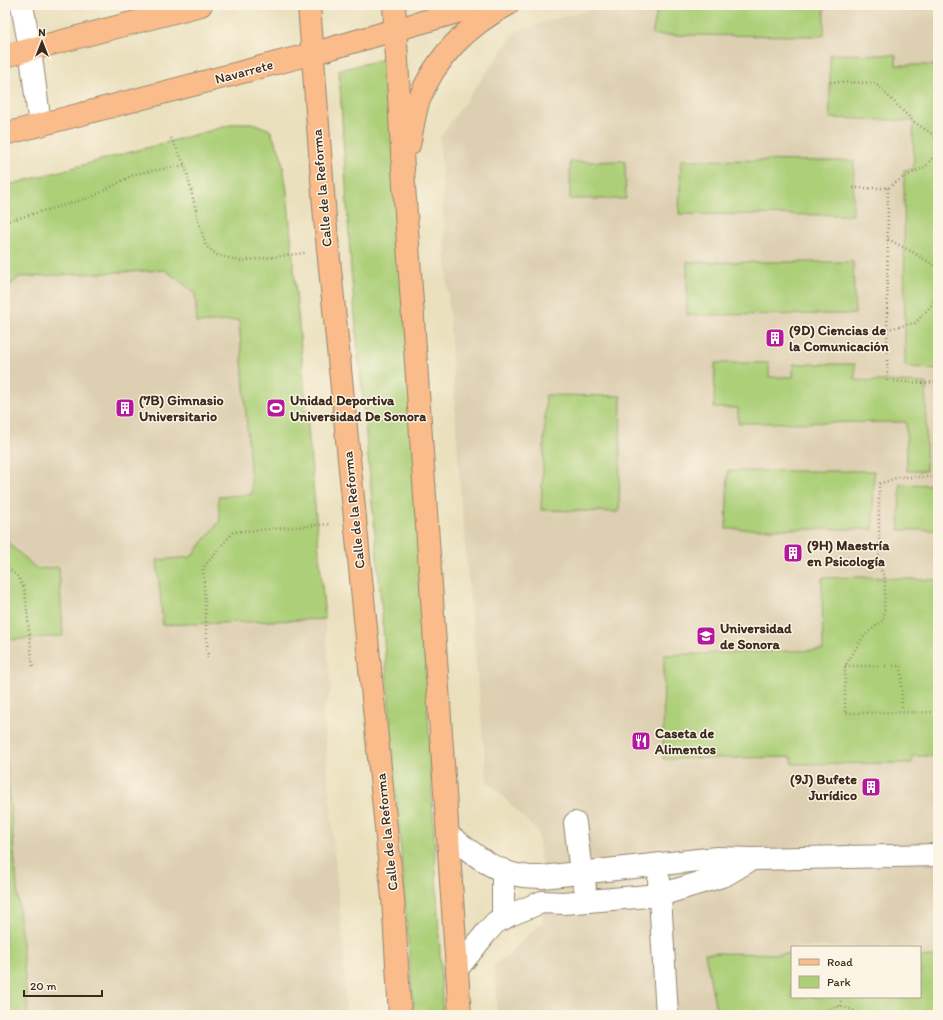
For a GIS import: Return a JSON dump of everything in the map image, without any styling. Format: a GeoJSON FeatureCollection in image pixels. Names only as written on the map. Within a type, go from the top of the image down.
{"type":"FeatureCollection","features":[{"type":"Feature","properties":{"kind":"main road"},"geometry":{"type":"LineString","coordinates":[[5,56],[201,5]]}},
{"type":"Feature","properties":{"kind":"main road","name":"Calle de la Reforma"},"geometry":{"type":"LineString","coordinates":[[309,5],[311,54],[328,250],[393,898],[400,1015]]}},
{"type":"Feature","properties":{"kind":"main road"},"geometry":{"type":"LineString","coordinates":[[394,5],[403,170],[460,1015]]}},
{"type":"Feature","properties":{"kind":"main road"},"geometry":{"type":"LineString","coordinates":[[403,170],[419,101],[429,76],[455,42],[471,28],[507,5]]}},
{"type":"Feature","properties":{"kind":"main road","name":"Navarrete"},"geometry":{"type":"LineString","coordinates":[[5,134],[311,54],[470,7]]}},
{"type":"Feature","properties":{"kind":"street"},"geometry":{"type":"LineString","coordinates":[[22,5],[30,49],[40,125]]}},
{"type":"Feature","properties":{"kind":"street"},"geometry":{"type":"LineString","coordinates":[[575,823],[581,873],[590,908]]}},
{"type":"Feature","properties":{"kind":"street"},"geometry":{"type":"LineString","coordinates":[[448,835],[487,863],[523,876],[542,877],[717,858],[752,859],[938,855]]}},
{"type":"Feature","properties":{"kind":"street"},"geometry":{"type":"LineString","coordinates":[[458,968],[496,922],[542,902],[563,903],[590,908],[660,895],[726,875],[752,859]]}},
{"type":"Feature","properties":{"kind":"street"},"geometry":{"type":"LineString","coordinates":[[658,865],[667,1015]]}},
{"type":"Feature","properties":{"kind":"street"},"geometry":{"type":"LineString","coordinates":[[503,870],[503,919]]}},
{"type":"Feature","properties":{"kind":"path"},"geometry":{"type":"LineString","coordinates":[[830,82],[875,83],[913,121],[938,138]]}},
{"type":"Feature","properties":{"kind":"path"},"geometry":{"type":"LineString","coordinates":[[171,138],[185,165],[206,246],[217,255],[241,261],[328,250]]}},
{"type":"Feature","properties":{"kind":"path"},"geometry":{"type":"LineString","coordinates":[[853,188],[888,188],[904,177],[925,167],[938,151]]}},
{"type":"Feature","properties":{"kind":"path"},"geometry":{"type":"LineString","coordinates":[[5,222],[92,197],[135,174],[185,165]]}},
{"type":"Feature","properties":{"kind":"path"},"geometry":{"type":"LineString","coordinates":[[888,188],[887,381],[926,383],[937,381],[934,477],[899,477],[879,484],[879,565],[885,579],[884,619],[863,637],[845,666],[845,713],[938,712]]}},
{"type":"Feature","properties":{"kind":"path"},"geometry":{"type":"LineString","coordinates":[[888,239],[938,268]]}},
{"type":"Feature","properties":{"kind":"path"},"geometry":{"type":"LineString","coordinates":[[887,329],[915,323],[931,306],[938,290]]}},
{"type":"Feature","properties":{"kind":"path"},"geometry":{"type":"LineString","coordinates":[[208,658],[203,568],[233,532],[355,522]]}},
{"type":"Feature","properties":{"kind":"path"},"geometry":{"type":"LineString","coordinates":[[5,565],[19,578],[25,590],[33,668]]}},
{"type":"Feature","properties":{"kind":"path"},"geometry":{"type":"LineString","coordinates":[[845,666],[901,666],[902,712]]}},
{"type":"Feature","properties":{"kind":"path"},"geometry":{"type":"LineString","coordinates":[[841,998],[841,1006]]}},
{"type":"Feature","properties":{"kind":"path"},"geometry":{"type":"LineString","coordinates":[[820,1015],[822,1012],[831,1008],[841,1006],[860,1015]]}},
{"type":"Feature","properties":{"kind":"shaded area","name":"Universidad de Sonora"},"geometry":{"type":"Polygon","coordinates":[[[604,5],[938,5],[938,1015],[497,1015],[494,966],[543,922],[542,877],[538,832],[487,781],[460,490],[440,137],[517,30],[604,5]]]}},
{"type":"Feature","properties":{"kind":"shaded area"},"geometry":{"type":"Polygon","coordinates":[[[238,123],[253,123],[270,130],[281,155],[287,190],[331,691],[323,710],[344,954],[344,991],[347,1015],[5,1015],[5,186],[238,123]]]}},
{"type":"Feature","properties":{"kind":"green space"},"geometry":{"type":"Polygon","coordinates":[[[658,5],[824,5],[824,36],[652,35],[658,5]]]}},
{"type":"Feature","properties":{"kind":"green space"},"geometry":{"type":"Polygon","coordinates":[[[830,54],[896,55],[896,65],[938,65],[938,370],[905,366],[904,170],[914,169],[913,121],[830,118],[830,54]]]}},
{"type":"Feature","properties":{"kind":"green space"},"geometry":{"type":"Polygon","coordinates":[[[392,57],[415,450],[443,1015],[414,1015],[379,578],[351,271],[339,70],[392,57]]]}},
{"type":"Feature","properties":{"kind":"green space","name":"Unidad Deportiva Universidad De Sonora"},"geometry":{"type":"Polygon","coordinates":[[[238,123],[253,123],[270,130],[281,155],[287,190],[325,619],[163,625],[157,560],[191,557],[220,521],[218,497],[252,494],[239,320],[197,323],[195,293],[165,270],[19,277],[5,290],[5,186],[238,123]]]}},
{"type":"Feature","properties":{"kind":"green space"},"geometry":{"type":"Polygon","coordinates":[[[681,160],[854,161],[853,215],[679,214],[681,160]]]}},
{"type":"Feature","properties":{"kind":"green space"},"geometry":{"type":"Polygon","coordinates":[[[625,161],[626,199],[570,199],[570,162],[625,161]]]}},
{"type":"Feature","properties":{"kind":"green space"},"geometry":{"type":"Polygon","coordinates":[[[687,262],[853,262],[855,314],[687,315],[687,262]]]}},
{"type":"Feature","properties":{"kind":"green space"},"geometry":{"type":"Polygon","coordinates":[[[715,363],[769,363],[769,377],[793,377],[793,364],[855,364],[855,380],[926,383],[926,471],[907,471],[906,422],[738,423],[738,408],[714,408],[715,363]]]}},
{"type":"Feature","properties":{"kind":"green space"},"geometry":{"type":"Polygon","coordinates":[[[546,395],[621,396],[619,512],[541,510],[546,395]]]}},
{"type":"Feature","properties":{"kind":"green space"},"geometry":{"type":"Polygon","coordinates":[[[728,471],[874,471],[873,529],[726,529],[728,471]]]}},
{"type":"Feature","properties":{"kind":"green space"},"geometry":{"type":"Polygon","coordinates":[[[900,484],[938,485],[938,530],[899,530],[900,484]]]}},
{"type":"Feature","properties":{"kind":"green space"},"geometry":{"type":"Polygon","coordinates":[[[5,540],[37,569],[59,567],[63,636],[5,640],[5,540]]]}},
{"type":"Feature","properties":{"kind":"green space"},"geometry":{"type":"Polygon","coordinates":[[[860,577],[938,580],[938,756],[912,756],[912,763],[792,764],[792,757],[663,759],[664,655],[823,650],[822,578],[860,577]]]}},
{"type":"Feature","properties":{"kind":"green space"},"geometry":{"type":"Polygon","coordinates":[[[5,745],[28,1015],[5,1015],[5,745]]]}},
{"type":"Feature","properties":{"kind":"green space"},"geometry":{"type":"Polygon","coordinates":[[[705,953],[791,954],[791,998],[921,998],[921,957],[938,957],[938,1015],[717,1015],[705,953]]]}},
{"type":"Feature","properties":{"kind":"place","name":"(9D) Ciencias de la Comunicación"},"geometry":{"type":"Point","coordinates":[775,338]}},
{"type":"Feature","properties":{"kind":"place","name":"(7B) Gimnasio Universitario"},"geometry":{"type":"Point","coordinates":[125,408]}},
{"type":"Feature","properties":{"kind":"place","name":"Unidad Deportiva Universidad De Sonora"},"geometry":{"type":"Point","coordinates":[276,408]}},
{"type":"Feature","properties":{"kind":"place","name":"(9H) Maestría en Psicología"},"geometry":{"type":"Point","coordinates":[793,553]}},
{"type":"Feature","properties":{"kind":"place","name":"Universidad de Sonora"},"geometry":{"type":"Point","coordinates":[706,636]}},
{"type":"Feature","properties":{"kind":"place","name":"Caseta de Alimentos"},"geometry":{"type":"Point","coordinates":[641,741]}},
{"type":"Feature","properties":{"kind":"place","name":"(9J) Bufete Jurídico"},"geometry":{"type":"Point","coordinates":[871,787]}}]}
